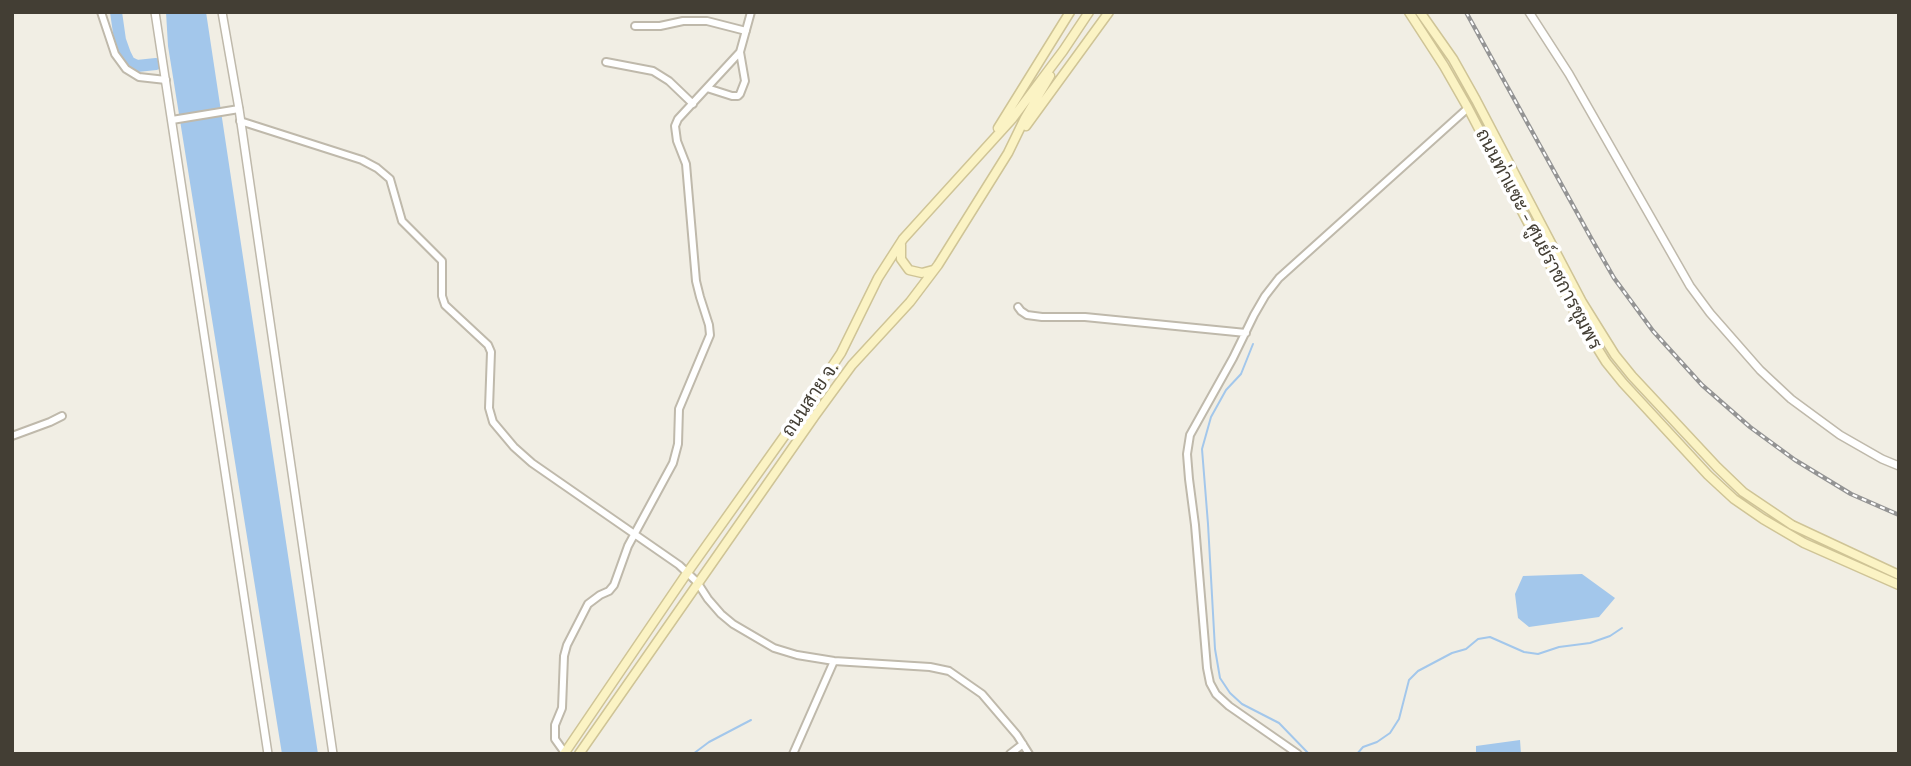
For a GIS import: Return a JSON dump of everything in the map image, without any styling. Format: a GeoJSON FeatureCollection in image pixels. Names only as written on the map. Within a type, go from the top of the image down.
{"type":"FeatureCollection","features":[{"type":"Feature","properties":{"kind":"main road"},"geometry":{"type":"LineString","coordinates":[[989,142],[1070,12]]}},
{"type":"Feature","properties":{"kind":"main road","name":"ถนนสาย จ."},"geometry":{"type":"LineString","coordinates":[[565,753],[841,353],[878,278],[903,239],[1012,118],[1089,12]]}},
{"type":"Feature","properties":{"kind":"main road"},"geometry":{"type":"LineString","coordinates":[[1008,153],[1109,12]]}},
{"type":"Feature","properties":{"kind":"main road","name":"ถนนท่าแซะ - ศูนย์ราชการชุมพร"},"geometry":{"type":"LineString","coordinates":[[1409,12],[1468,108],[1573,309],[1606,362],[1623,383],[1708,475],[1734,499],[1804,542],[1899,585]]}},
{"type":"Feature","properties":{"kind":"main road","name":"ถนนท่าแซะ - ศูนย์ราชการชุมพร"},"geometry":{"type":"LineString","coordinates":[[1420,12],[1453,59],[1476,100],[1582,302],[1615,355],[1632,376],[1717,467],[1772,513],[1812,535],[1899,575]]}},
{"type":"Feature","properties":{"kind":"main road","name":"ถนนสาย จ."},"geometry":{"type":"LineString","coordinates":[[579,754],[846,373],[910,302],[938,265],[1008,153],[1063,51]]}},
{"type":"Feature","properties":{"kind":"main road"},"geometry":{"type":"LineString","coordinates":[[1468,108],[1476,100]]}},
{"type":"Feature","properties":{"kind":"main road"},"geometry":{"type":"LineString","coordinates":[[903,239],[899,253],[909,270],[922,274],[938,265]]}},
{"type":"Feature","properties":{"kind":"street"},"geometry":{"type":"LineString","coordinates":[[101,12],[115,54],[126,69],[139,77],[166,80]]}},
{"type":"Feature","properties":{"kind":"street"},"geometry":{"type":"LineString","coordinates":[[155,12],[268,754]]}},
{"type":"Feature","properties":{"kind":"street"},"geometry":{"type":"LineString","coordinates":[[222,12],[239,109],[333,754]]}},
{"type":"Feature","properties":{"kind":"street"},"geometry":{"type":"LineString","coordinates":[[565,753],[555,739],[555,725],[563,702],[564,656],[567,645],[588,604],[614,585],[628,546],[673,463],[678,444],[679,408],[710,335],[696,281],[686,164],[674,130],[678,119],[740,52],[751,12]]}},
{"type":"Feature","properties":{"kind":"street"},"geometry":{"type":"LineString","coordinates":[[1529,12],[1569,74],[1690,286],[1710,313],[1760,370],[1791,399],[1840,435],[1899,466]]}},
{"type":"Feature","properties":{"kind":"street"},"geometry":{"type":"LineString","coordinates":[[635,26],[660,26],[683,21],[707,22],[746,32]]}},
{"type":"Feature","properties":{"kind":"street"},"geometry":{"type":"LineString","coordinates":[[708,88],[732,96],[740,94],[745,81],[740,52]]}},
{"type":"Feature","properties":{"kind":"street"},"geometry":{"type":"LineString","coordinates":[[606,62],[653,71],[669,81],[693,104]]}},
{"type":"Feature","properties":{"kind":"street"},"geometry":{"type":"LineString","coordinates":[[1298,754],[1229,706],[1216,694],[1210,683],[1187,454],[1190,435],[1265,296],[1279,278],[1468,108]]}},
{"type":"Feature","properties":{"kind":"street"},"geometry":{"type":"LineString","coordinates":[[172,120],[239,109]]}},
{"type":"Feature","properties":{"kind":"street"},"geometry":{"type":"LineString","coordinates":[[240,121],[362,160],[390,179],[402,221],[442,261],[442,296],[445,305],[488,345],[491,352],[489,408],[493,422],[532,463],[671,558],[697,582],[721,614],[750,634],[774,648],[797,655],[949,671],[982,694],[1029,754]]}},
{"type":"Feature","properties":{"kind":"street"},"geometry":{"type":"LineString","coordinates":[[1018,307],[1027,315],[1042,317],[1085,317],[1246,333]]}},
{"type":"Feature","properties":{"kind":"street"},"geometry":{"type":"LineString","coordinates":[[12,436],[62,416]]}},
{"type":"Feature","properties":{"kind":"street"},"geometry":{"type":"LineString","coordinates":[[793,754],[834,660]]}},
{"type":"Feature","properties":{"kind":"street"},"geometry":{"type":"LineString","coordinates":[[1010,754],[1023,744]]}},
{"type":"Feature","properties":{"kind":"water"},"geometry":{"type":"Polygon","coordinates":[[[166,12],[206,12],[318,754],[282,754],[168,46],[166,12]]]}},
{"type":"Feature","properties":{"kind":"water"},"geometry":{"type":"Polygon","coordinates":[[[1582,574],[1615,598],[1599,617],[1529,627],[1518,618],[1515,594],[1523,576],[1582,574]]]}},
{"type":"Feature","properties":{"kind":"water"},"geometry":{"type":"Polygon","coordinates":[[[1520,740],[1521,754],[1476,754],[1476,746],[1520,740]]]}},
{"type":"Feature","properties":{"kind":"waterway"},"geometry":{"type":"LineString","coordinates":[[116,12],[120,40],[129,62],[137,66],[156,64]]}},
{"type":"Feature","properties":{"kind":"waterway"},"geometry":{"type":"LineString","coordinates":[[1253,344],[1241,374],[1226,390],[1211,417],[1202,449],[1215,649],[1220,678],[1230,693],[1242,704],[1279,723],[1309,754]]}},
{"type":"Feature","properties":{"kind":"waterway"},"geometry":{"type":"LineString","coordinates":[[1357,754],[1363,747],[1390,733],[1399,719],[1409,680],[1418,671],[1452,653],[1466,649],[1478,639],[1490,637],[1524,652],[1538,654],[1559,647],[1590,643],[1610,636],[1622,628]]}},
{"type":"Feature","properties":{"kind":"waterway"},"geometry":{"type":"LineString","coordinates":[[693,754],[709,742],[751,720]]}},
{"type":"Feature","properties":{"kind":"railway"},"geometry":{"type":"LineString","coordinates":[[1466,12],[1614,278],[1653,331],[1702,385],[1750,427],[1795,460],[1851,494],[1899,515]]}}]}
